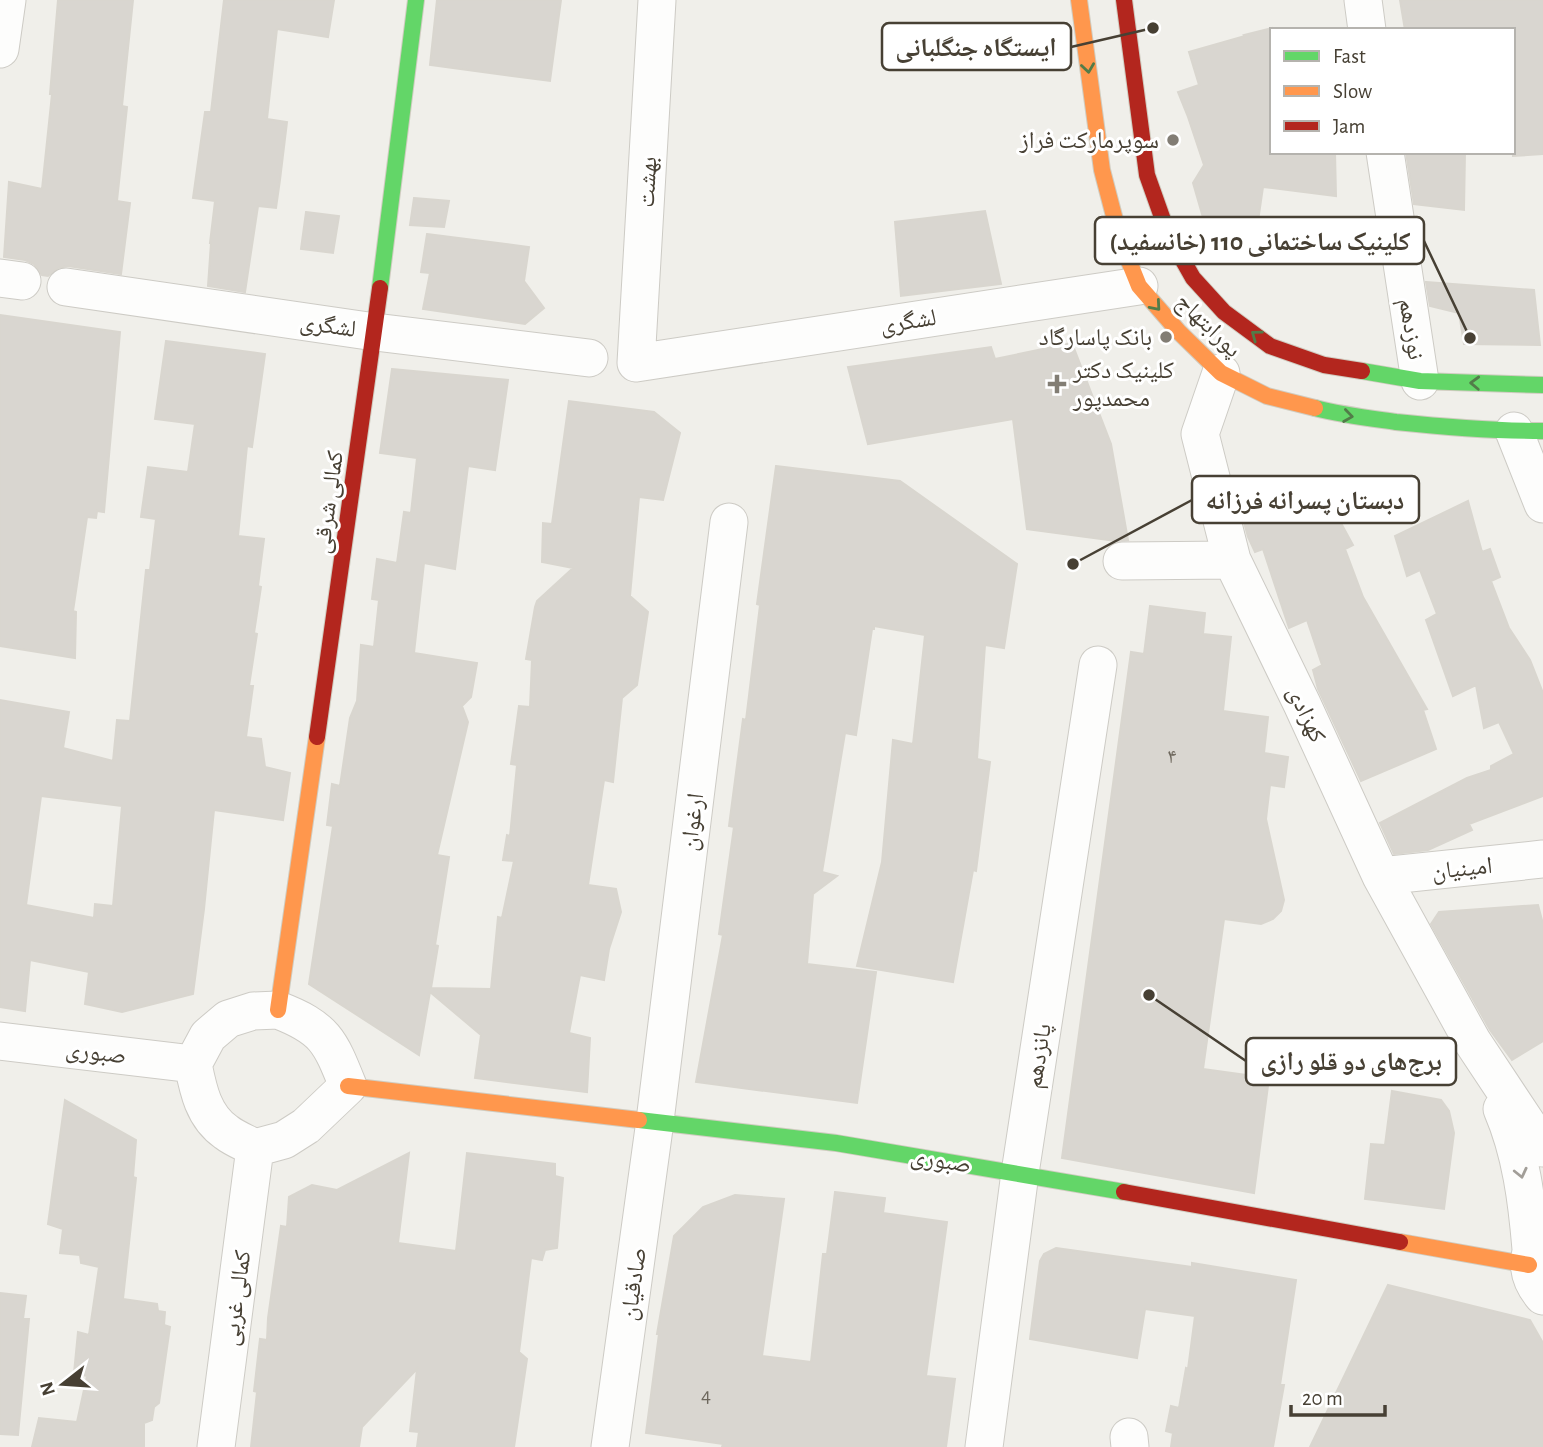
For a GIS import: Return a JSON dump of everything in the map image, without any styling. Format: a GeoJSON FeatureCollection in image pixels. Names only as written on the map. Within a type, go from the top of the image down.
{"type":"FeatureCollection","features":[{"type":"Feature","properties":{"kind":"street"},"geometry":{"type":"LineString","coordinates":[[0,49],[6,0]]}},
{"type":"Feature","properties":{"kind":"street","name":"کمالی شرقی"},"geometry":{"type":"LineString","coordinates":[[278,1010],[375,332],[416,0]]}},
{"type":"Feature","properties":{"kind":"street","name":"بهشت"},"geometry":{"type":"LineString","coordinates":[[636,363],[657,0]]}},
{"type":"Feature","properties":{"kind":"street","name":"پورابتهاج"},"geometry":{"type":"LineString","coordinates":[[1079,0],[1102,170],[1120,239],[1139,286],[1179,332],[1222,373],[1267,397],[1340,415],[1424,425],[1528,431]]}},
{"type":"Feature","properties":{"kind":"street"},"geometry":{"type":"LineString","coordinates":[[1363,0],[1367,28]]}},
{"type":"Feature","properties":{"kind":"street","name":"پورابتهاج"},"geometry":{"type":"LineString","coordinates":[[1133,2],[1147,175],[1168,234],[1192,278],[1224,312],[1270,346],[1324,365],[1420,381],[1543,385]]}},
{"type":"Feature","properties":{"kind":"street","name":"نوزدهم"},"geometry":{"type":"LineString","coordinates":[[1385,154],[1420,381]]}},
{"type":"Feature","properties":{"kind":"street","name":"لشگری"},"geometry":{"type":"LineString","coordinates":[[636,363],[1139,286]]}},
{"type":"Feature","properties":{"kind":"street","name":"لشگری"},"geometry":{"type":"LineString","coordinates":[[66,287],[375,332],[589,358]]}},
{"type":"Feature","properties":{"kind":"street","name":"کهزادی"},"geometry":{"type":"LineString","coordinates":[[1222,373],[1199,434],[1232,560],[1381,876],[1472,1041],[1543,1148]]}},
{"type":"Feature","properties":{"kind":"street"},"geometry":{"type":"LineString","coordinates":[[1528,431],[1543,504]]}},
{"type":"Feature","properties":{"kind":"street","name":"ارغوان"},"geometry":{"type":"LineString","coordinates":[[655,1121],[729,522]]}},
{"type":"Feature","properties":{"kind":"street"},"geometry":{"type":"LineString","coordinates":[[1122,561],[1232,560]]}},
{"type":"Feature","properties":{"kind":"street","name":"پانزدهم"},"geometry":{"type":"LineString","coordinates":[[984,1447],[1020,1173],[1098,665]]}},
{"type":"Feature","properties":{"kind":"street","name":"امینیان"},"geometry":{"type":"LineString","coordinates":[[1381,876],[1543,859]]}},
{"type":"Feature","properties":{"kind":"street"},"geometry":{"type":"LineString","coordinates":[[278,1010],[302,1019],[318,1030],[334,1051],[348,1086],[306,1126],[284,1140],[255,1148],[225,1132],[206,1111],[198,1090],[193,1064],[208,1035],[229,1019],[253,1011],[278,1010]]}},
{"type":"Feature","properties":{"kind":"street","name":"صبوری"},"geometry":{"type":"LineString","coordinates":[[0,1041],[193,1064]]}},
{"type":"Feature","properties":{"kind":"street","name":"کهزادی"},"geometry":{"type":"LineString","coordinates":[[1472,1041],[1511,1131],[1526,1197],[1536,1260]]}},
{"type":"Feature","properties":{"kind":"street","name":"صبوری"},"geometry":{"type":"LineString","coordinates":[[348,1086],[836,1143],[1536,1260]]}},
{"type":"Feature","properties":{"kind":"street","name":"صادقیان"},"geometry":{"type":"LineString","coordinates":[[610,1447],[655,1121]]}},
{"type":"Feature","properties":{"kind":"street","name":"کمالی غربی"},"geometry":{"type":"LineString","coordinates":[[216,1447],[255,1148]]}},
{"type":"Feature","properties":{"kind":"building"},"geometry":{"type":"Polygon","coordinates":[[[58,0],[133,0],[122,106],[127,107],[117,201],[130,203],[121,274],[68,266],[58,268],[48,276],[42,275],[34,264],[25,260],[4,257],[9,182],[42,189],[58,0]]]}},
{"type":"Feature","properties":{"kind":"building"},"geometry":{"type":"Polygon","coordinates":[[[224,0],[334,0],[328,37],[277,29],[267,119],[287,122],[280,180],[276,208],[258,206],[245,292],[208,286],[215,201],[193,198],[205,112],[211,112],[224,0]]]}},
{"type":"Feature","properties":{"kind":"building"},"geometry":{"type":"Polygon","coordinates":[[[437,0],[561,0],[550,81],[430,65],[437,0]]]}},
{"type":"Feature","properties":{"kind":"building"},"geometry":{"type":"Polygon","coordinates":[[[1400,0],[1543,0],[1543,154],[1513,156],[1515,28],[1405,28],[1400,0]]]}},
{"type":"Feature","properties":{"kind":"building"},"geometry":{"type":"Polygon","coordinates":[[[1270,28],[1270,154],[1335,154],[1336,196],[1263,187],[1258,221],[1206,228],[1193,183],[1204,165],[1178,92],[1199,85],[1189,52],[1270,28]]]}},
{"type":"Feature","properties":{"kind":"building"},"geometry":{"type":"Polygon","coordinates":[[[1406,154],[1465,154],[1464,210],[1414,204],[1406,154]]]}},
{"type":"Feature","properties":{"kind":"building"},"geometry":{"type":"Polygon","coordinates":[[[414,198],[449,201],[444,227],[410,225],[414,198]]]}},
{"type":"Feature","properties":{"kind":"building"},"geometry":{"type":"Polygon","coordinates":[[[985,211],[1001,284],[901,296],[895,222],[985,211]]]}},
{"type":"Feature","properties":{"kind":"building"},"geometry":{"type":"Polygon","coordinates":[[[306,212],[339,216],[333,253],[301,249],[306,212]]]}},
{"type":"Feature","properties":{"kind":"building"},"geometry":{"type":"Polygon","coordinates":[[[427,234],[529,247],[524,281],[544,308],[525,324],[423,309],[430,273],[421,272],[427,234]]]}},
{"type":"Feature","properties":{"kind":"building"},"geometry":{"type":"Polygon","coordinates":[[[1426,282],[1534,290],[1540,345],[1464,344],[1459,313],[1430,306],[1426,282]]]}},
{"type":"Feature","properties":{"kind":"building"},"geometry":{"type":"Polygon","coordinates":[[[0,315],[120,332],[104,512],[97,511],[96,518],[87,517],[73,611],[76,612],[75,658],[0,646],[0,315]]]}},
{"type":"Feature","properties":{"kind":"building"},"geometry":{"type":"Polygon","coordinates":[[[166,341],[265,354],[252,447],[247,446],[238,536],[264,539],[254,633],[257,634],[249,686],[253,686],[246,737],[261,739],[265,767],[290,773],[283,820],[214,810],[193,994],[122,1012],[85,1004],[89,972],[30,960],[25,1011],[0,1007],[0,700],[69,712],[63,748],[113,761],[117,720],[130,721],[146,570],[150,570],[156,519],[141,517],[148,467],[188,472],[195,424],[155,419],[166,341]],[[41,796],[26,905],[94,918],[95,904],[113,906],[122,806],[41,796]]]}},
{"type":"Feature","properties":{"kind":"building"},"geometry":{"type":"Polygon","coordinates":[[[1072,343],[1111,444],[1128,540],[1116,541],[1027,529],[1013,419],[868,444],[848,367],[991,347],[995,359],[1072,343]]]}},
{"type":"Feature","properties":{"kind":"building"},"geometry":{"type":"Polygon","coordinates":[[[392,369],[508,380],[495,470],[468,466],[455,569],[424,563],[414,653],[477,663],[471,697],[462,706],[468,722],[437,855],[449,857],[431,988],[491,989],[498,917],[502,918],[514,861],[503,860],[507,835],[510,836],[517,765],[511,764],[519,706],[530,707],[532,660],[526,659],[535,607],[537,601],[573,568],[542,562],[543,523],[552,524],[569,401],[654,412],[680,433],[663,500],[639,497],[630,596],[648,612],[637,685],[622,698],[613,782],[604,780],[588,885],[616,889],[621,912],[609,949],[604,980],[580,975],[569,1033],[590,1038],[587,1092],[475,1078],[481,1035],[430,992],[419,1055],[309,984],[333,826],[327,825],[332,784],[340,786],[350,718],[357,701],[361,645],[374,647],[379,600],[372,599],[377,559],[397,563],[404,512],[411,513],[417,458],[380,453],[392,369]]]}},
{"type":"Feature","properties":{"kind":"building"},"geometry":{"type":"Polygon","coordinates":[[[776,466],[900,481],[1017,564],[1004,648],[985,645],[977,759],[990,762],[976,871],[973,870],[953,982],[857,966],[882,862],[893,740],[913,744],[925,635],[874,626],[872,629],[856,735],[845,733],[822,872],[837,876],[813,894],[807,964],[876,972],[857,1103],[696,1082],[723,935],[719,934],[734,827],[729,826],[743,719],[746,720],[760,605],[757,604],[776,466]]]}},
{"type":"Feature","properties":{"kind":"building"},"geometry":{"type":"Polygon","coordinates":[[[1318,481],[1353,545],[1345,549],[1363,597],[1427,709],[1423,710],[1436,749],[1361,781],[1318,689],[1313,670],[1322,665],[1307,620],[1289,628],[1263,549],[1255,552],[1242,515],[1318,481]]]}},
{"type":"Feature","properties":{"kind":"building"},"geometry":{"type":"Polygon","coordinates":[[[1468,501],[1482,552],[1490,549],[1500,577],[1491,581],[1509,628],[1530,660],[1543,693],[1543,796],[1469,824],[1472,830],[1428,850],[1394,854],[1380,823],[1467,778],[1491,770],[1491,766],[1514,754],[1499,722],[1484,728],[1476,685],[1453,696],[1426,620],[1437,614],[1420,570],[1407,576],[1395,536],[1468,501]]]}},
{"type":"Feature","properties":{"kind":"building"},"geometry":{"type":"Polygon","coordinates":[[[1150,606],[1205,613],[1203,634],[1231,637],[1223,711],[1268,717],[1264,753],[1288,757],[1284,787],[1270,785],[1266,819],[1284,900],[1281,911],[1273,919],[1261,924],[1224,919],[1203,1069],[1269,1078],[1254,1193],[1062,1158],[1131,652],[1144,654],[1150,606]]]}},
{"type":"Feature","properties":{"kind":"building"},"geometry":{"type":"Polygon","coordinates":[[[1538,905],[1543,924],[1543,1041],[1512,1060],[1490,1030],[1431,924],[1439,912],[1538,905]]]}},
{"type":"Feature","properties":{"kind":"building"},"geometry":{"type":"Polygon","coordinates":[[[1392,1091],[1441,1100],[1449,1111],[1454,1133],[1444,1209],[1365,1199],[1371,1144],[1385,1145],[1392,1091]]]}},
{"type":"Feature","properties":{"kind":"building"},"geometry":{"type":"Polygon","coordinates":[[[65,1100],[136,1140],[133,1177],[136,1178],[123,1299],[157,1304],[158,1311],[165,1312],[164,1325],[170,1327],[159,1403],[154,1407],[152,1420],[144,1423],[144,1447],[32,1447],[39,1418],[77,1422],[87,1376],[74,1373],[78,1332],[89,1335],[99,1267],[81,1263],[80,1255],[60,1253],[63,1229],[48,1224],[65,1100]]]}},
{"type":"Feature","properties":{"kind":"building"},"geometry":{"type":"Polygon","coordinates":[[[409,1153],[398,1243],[456,1251],[467,1153],[555,1164],[555,1176],[563,1178],[557,1248],[545,1250],[542,1260],[531,1258],[519,1352],[527,1359],[514,1447],[417,1447],[419,1432],[410,1431],[417,1369],[362,1427],[359,1447],[251,1447],[260,1339],[267,1340],[281,1226],[287,1227],[289,1197],[312,1185],[337,1190],[409,1153]]]}},
{"type":"Feature","properties":{"kind":"building"},"geometry":{"type":"Polygon","coordinates":[[[835,1192],[885,1198],[883,1213],[947,1222],[926,1376],[955,1379],[946,1447],[722,1447],[723,1444],[646,1433],[657,1334],[674,1236],[703,1207],[735,1195],[784,1199],[762,1356],[811,1362],[823,1254],[827,1254],[835,1192]]]}},
{"type":"Feature","properties":{"kind":"building"},"geometry":{"type":"Polygon","coordinates":[[[1056,1248],[1192,1267],[1192,1263],[1296,1280],[1280,1385],[1284,1385],[1273,1447],[1171,1447],[1173,1433],[1166,1431],[1171,1406],[1179,1408],[1186,1368],[1188,1369],[1195,1316],[1145,1309],[1137,1358],[1030,1339],[1040,1261],[1044,1254],[1056,1248]]]}},
{"type":"Feature","properties":{"kind":"building"},"geometry":{"type":"Polygon","coordinates":[[[1388,1285],[1530,1320],[1543,1343],[1543,1447],[1310,1447],[1388,1285]]]}},
{"type":"Feature","properties":{"kind":"building"},"geometry":{"type":"Polygon","coordinates":[[[0,1293],[26,1296],[23,1319],[29,1319],[18,1435],[0,1434],[0,1293]]]}},
{"type":"Feature","properties":{"kind":"traffic: fast"},"geometry":{"type":"LineString","coordinates":[[380,288],[416,0]]}},
{"type":"Feature","properties":{"kind":"traffic: fast"},"geometry":{"type":"LineString","coordinates":[[1362,371],[1420,381],[1543,385]]}},
{"type":"Feature","properties":{"kind":"traffic: fast"},"geometry":{"type":"LineString","coordinates":[[1315,408],[1396,422],[1543,431]]}},
{"type":"Feature","properties":{"kind":"traffic: fast"},"geometry":{"type":"LineString","coordinates":[[639,1120],[836,1143],[1124,1192]]}},
{"type":"Feature","properties":{"kind":"traffic: slow"},"geometry":{"type":"LineString","coordinates":[[1079,0],[1102,170],[1120,239],[1139,286],[1179,332],[1221,373],[1267,396],[1315,408]]}},
{"type":"Feature","properties":{"kind":"traffic: slow"},"geometry":{"type":"LineString","coordinates":[[278,1010],[317,737]]}},
{"type":"Feature","properties":{"kind":"traffic: slow"},"geometry":{"type":"LineString","coordinates":[[348,1086],[639,1120]]}},
{"type":"Feature","properties":{"kind":"traffic: slow"},"geometry":{"type":"LineString","coordinates":[[1400,1242],[1529,1265]]}},
{"type":"Feature","properties":{"kind":"traffic: jam"},"geometry":{"type":"LineString","coordinates":[[1124,0],[1147,175],[1168,234],[1193,278],[1224,312],[1270,346],[1324,365],[1362,371]]}},
{"type":"Feature","properties":{"kind":"traffic: jam"},"geometry":{"type":"LineString","coordinates":[[317,737],[380,288]]}},
{"type":"Feature","properties":{"kind":"traffic: jam"},"geometry":{"type":"LineString","coordinates":[[1124,1192],[1400,1242]]}},
{"type":"Feature","properties":{"kind":"place","name":"ایستگاه جنگلبانی"},"geometry":{"type":"Point","coordinates":[1153,28]}},
{"type":"Feature","properties":{"kind":"place","name":"سوپرمارکت فراز"},"geometry":{"type":"Point","coordinates":[1173,140]}},
{"type":"Feature","properties":{"kind":"place","name":"بانک پاسارگاد"},"geometry":{"type":"Point","coordinates":[1166,337]}},
{"type":"Feature","properties":{"kind":"place","name":"کلینیک ساختمانی 110 (خانسفید)"},"geometry":{"type":"Point","coordinates":[1470,338]}},
{"type":"Feature","properties":{"kind":"place","name":"کلینیک دکتر محمدپور"},"geometry":{"type":"Point","coordinates":[1057,384]}},
{"type":"Feature","properties":{"kind":"place","name":"دبستان پسرانه فرزانه"},"geometry":{"type":"Point","coordinates":[1073,564]}},
{"type":"Feature","properties":{"kind":"place","name":"برج‌های دو قلو رازی"},"geometry":{"type":"Point","coordinates":[1149,995]}}]}
